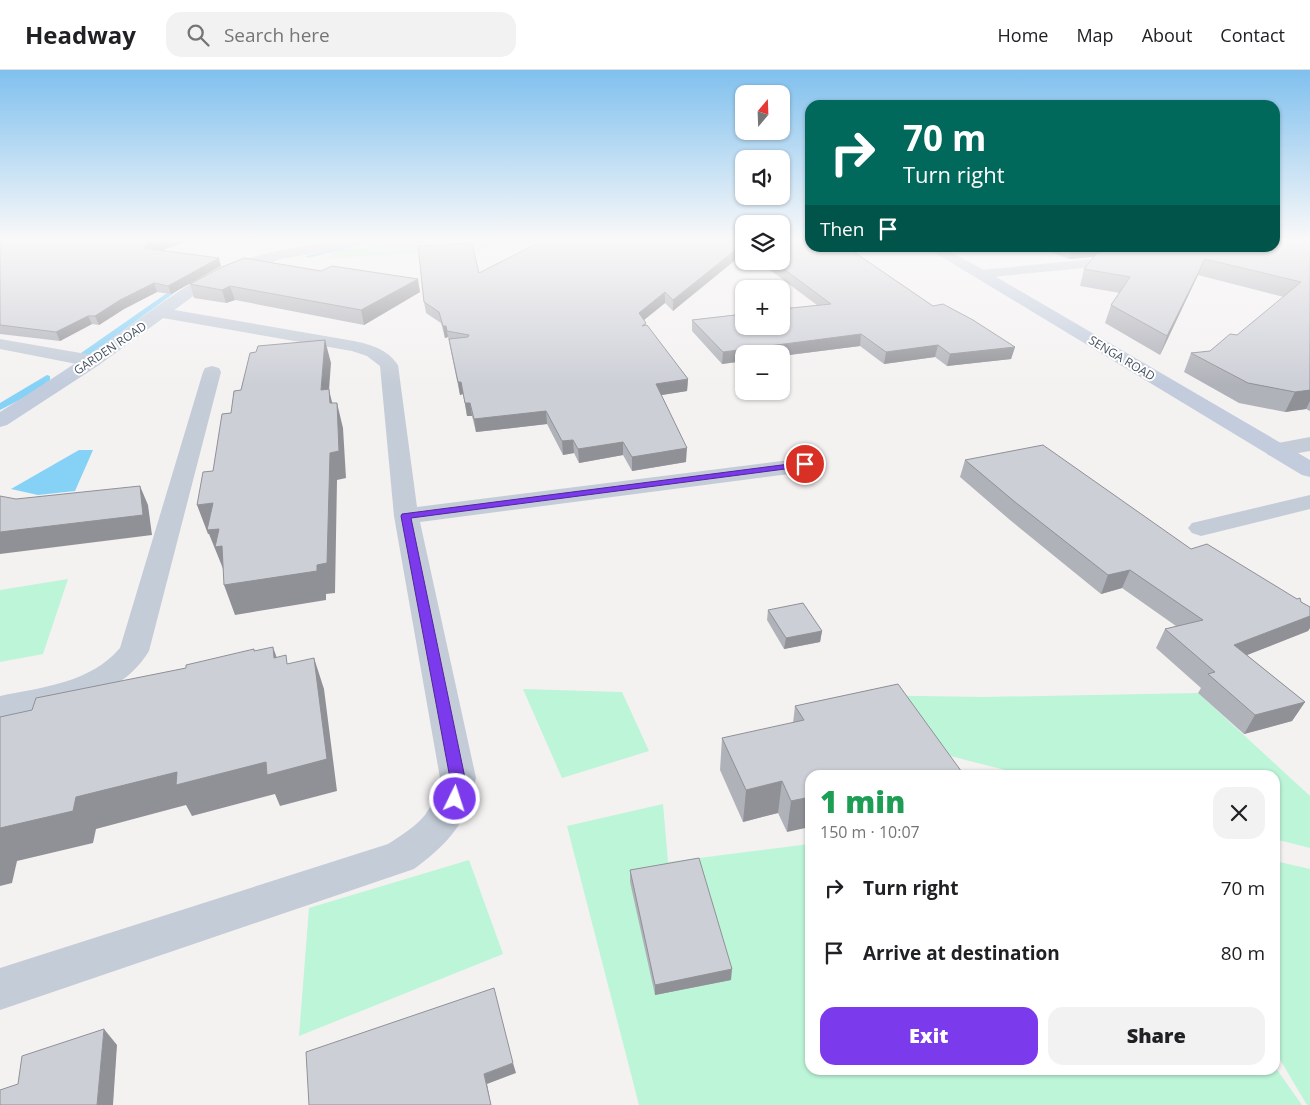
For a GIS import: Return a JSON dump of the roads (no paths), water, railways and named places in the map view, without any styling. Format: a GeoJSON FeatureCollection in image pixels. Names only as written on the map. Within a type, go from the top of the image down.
{"type":"FeatureCollection","features":[{"type":"Feature","properties":{"kind":"street","name":"GARDEN ROAD"},"geometry":{"type":"LineString","coordinates":[[0,421],[92,361],[195,288]]}},
{"type":"Feature","properties":{"kind":"street","name":"SENGA ROAD"},"geometry":{"type":"LineString","coordinates":[[1005,288],[1310,470]]}},
{"type":"Feature","properties":{"kind":"street"},"geometry":{"type":"LineString","coordinates":[[0,989],[393,860],[425,840],[444,820],[455,799],[458,778],[406,516],[389,366],[383,357],[371,350],[162,312]]}},
{"type":"Feature","properties":{"kind":"street"},"geometry":{"type":"LineString","coordinates":[[0,344],[92,361]]}},
{"type":"Feature","properties":{"kind":"street"},"geometry":{"type":"LineString","coordinates":[[0,708],[86,687],[118,672],[128,661],[134,651],[212,372]]}},
{"type":"Feature","properties":{"kind":"street"},"geometry":{"type":"LineString","coordinates":[[1276,450],[1310,444]]}},
{"type":"Feature","properties":{"kind":"street"},"geometry":{"type":"LineString","coordinates":[[406,516],[805,464]]}},
{"type":"Feature","properties":{"kind":"street"},"geometry":{"type":"LineString","coordinates":[[1201,528],[1310,502]]}},
{"type":"Feature","properties":{"kind":"water"},"geometry":{"type":"Polygon","coordinates":[[[79,450],[93,450],[75,491],[38,495],[11,489],[79,450]]]}},
{"type":"Feature","properties":{"kind":"waterway"},"geometry":{"type":"LineString","coordinates":[[84,355],[177,288]]}},
{"type":"Feature","properties":{"kind":"waterway"},"geometry":{"type":"LineString","coordinates":[[0,407],[30,391],[47,378]]}}]}
